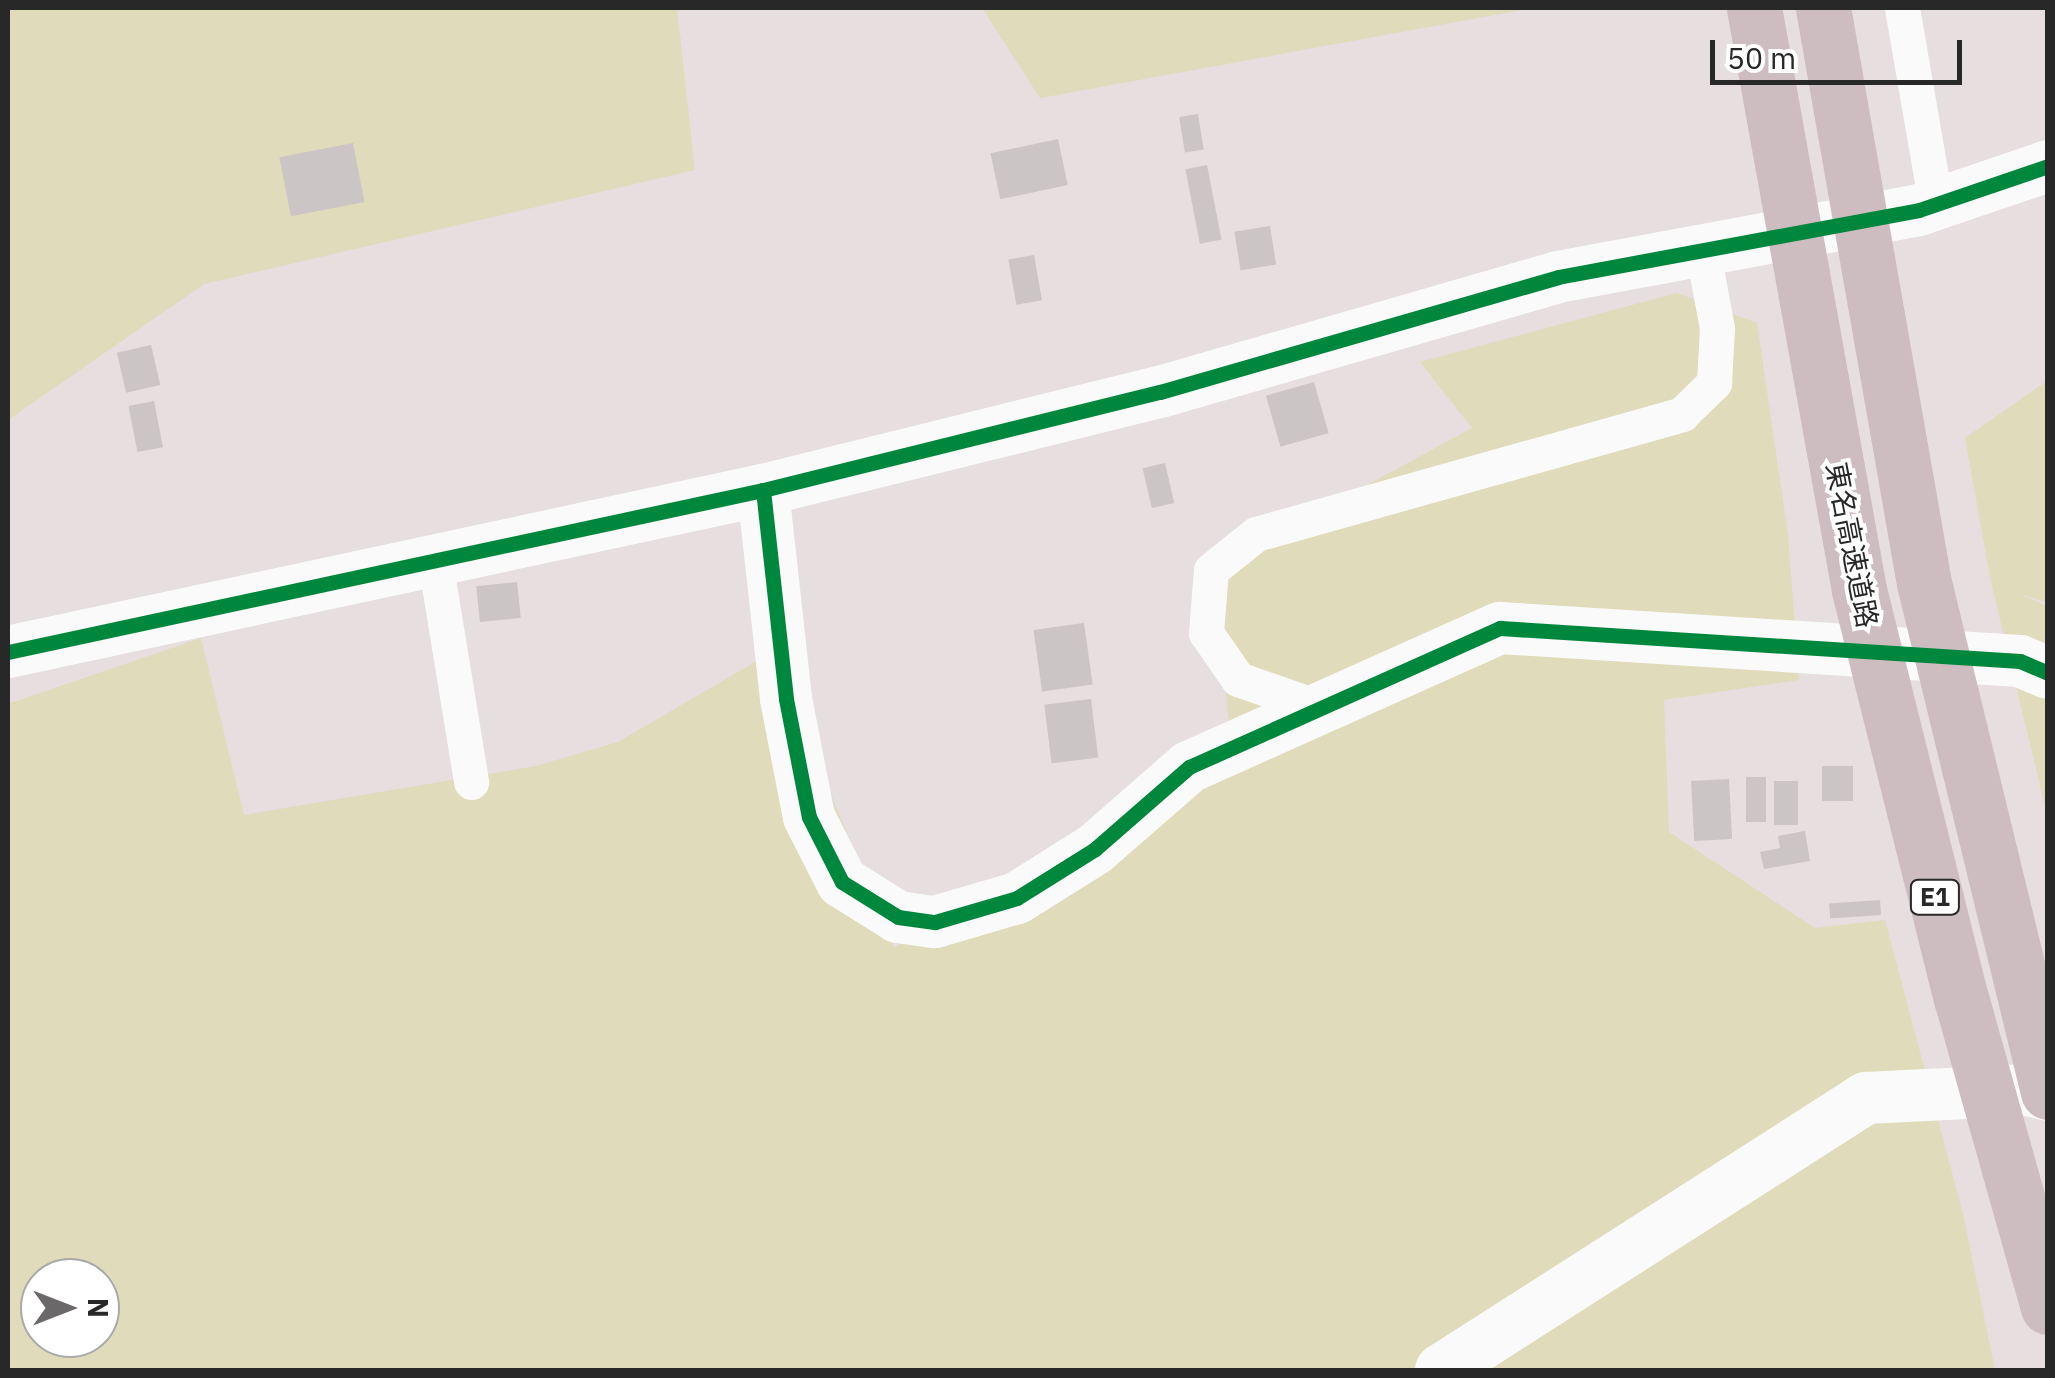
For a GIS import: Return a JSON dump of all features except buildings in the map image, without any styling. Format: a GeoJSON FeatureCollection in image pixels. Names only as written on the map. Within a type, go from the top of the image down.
{"type":"FeatureCollection","features":[{"type":"Feature","properties":{"kind":"highway","name":"東名高速道路"},"geometry":{"type":"LineString","coordinates":[[1754,8],[1860,590],[2016,1202],[2048,1307]]}},
{"type":"Feature","properties":{"kind":"highway","name":"E1"},"geometry":{"type":"LineString","coordinates":[[1824,8],[1924,583],[2048,1094]]}},
{"type":"Feature","properties":{"kind":"street"},"geometry":{"type":"LineString","coordinates":[[1902,8],[1928,207]]}},
{"type":"Feature","properties":{"kind":"street"},"geometry":{"type":"LineString","coordinates":[[8,652],[762,490],[1160,392],[1558,277],[1928,207],[2048,166]]}},
{"type":"Feature","properties":{"kind":"street"},"geometry":{"type":"LineString","coordinates":[[1318,707],[1238,679],[1206,632],[1211,570],[1256,534],[1682,414],[1714,383],[1715,246]]}},
{"type":"Feature","properties":{"kind":"street"},"geometry":{"type":"LineString","coordinates":[[762,490],[786,699],[809,817],[842,882],[898,918],[935,922],[1017,898],[1095,849],[1189,767],[1500,628],[2020,661],[2048,672]]}},
{"type":"Feature","properties":{"kind":"street"},"geometry":{"type":"LineString","coordinates":[[436,561],[471,782]]}},
{"type":"Feature","properties":{"kind":"street"},"geometry":{"type":"LineString","coordinates":[[1441,1370],[1866,1098],[2028,1090],[2048,1094]]}},
{"type":"Feature","properties":{"kind":"shaded area"},"geometry":{"type":"Polygon","coordinates":[[[8,8],[677,8],[695,170],[204,284],[8,420],[8,8]]]}},
{"type":"Feature","properties":{"kind":"shaded area"},"geometry":{"type":"Polygon","coordinates":[[[982,8],[1533,8],[1040,98],[982,8]]]}},
{"type":"Feature","properties":{"kind":"shaded area"},"geometry":{"type":"Polygon","coordinates":[[[1677,293],[1757,323],[1788,535],[1799,680],[1664,700],[1669,832],[1815,928],[1885,920],[1963,1214],[1995,1370],[8,1370],[8,704],[201,638],[244,815],[536,766],[618,742],[772,652],[894,947],[1095,849],[1232,747],[1211,570],[1472,428],[1420,362],[1677,293]]]}},
{"type":"Feature","properties":{"kind":"shaded area"},"geometry":{"type":"Polygon","coordinates":[[[2047,381],[2047,603],[2015,592],[2047,606],[2047,814],[1991,582],[1965,438],[2047,381]]]}},
{"type":"Feature","properties":{"kind":"cycle path"},"geometry":{"type":"LineString","coordinates":[[8,652],[763,490],[1160,392],[1558,277],[1919,210],[2048,166]]}},
{"type":"Feature","properties":{"kind":"cycle path"},"geometry":{"type":"LineString","coordinates":[[763,490],[786,699],[809,817],[842,882],[898,917],[935,922],[1017,898],[1095,849],[1189,767],[1500,628],[2020,661],[2048,673]]}}]}
